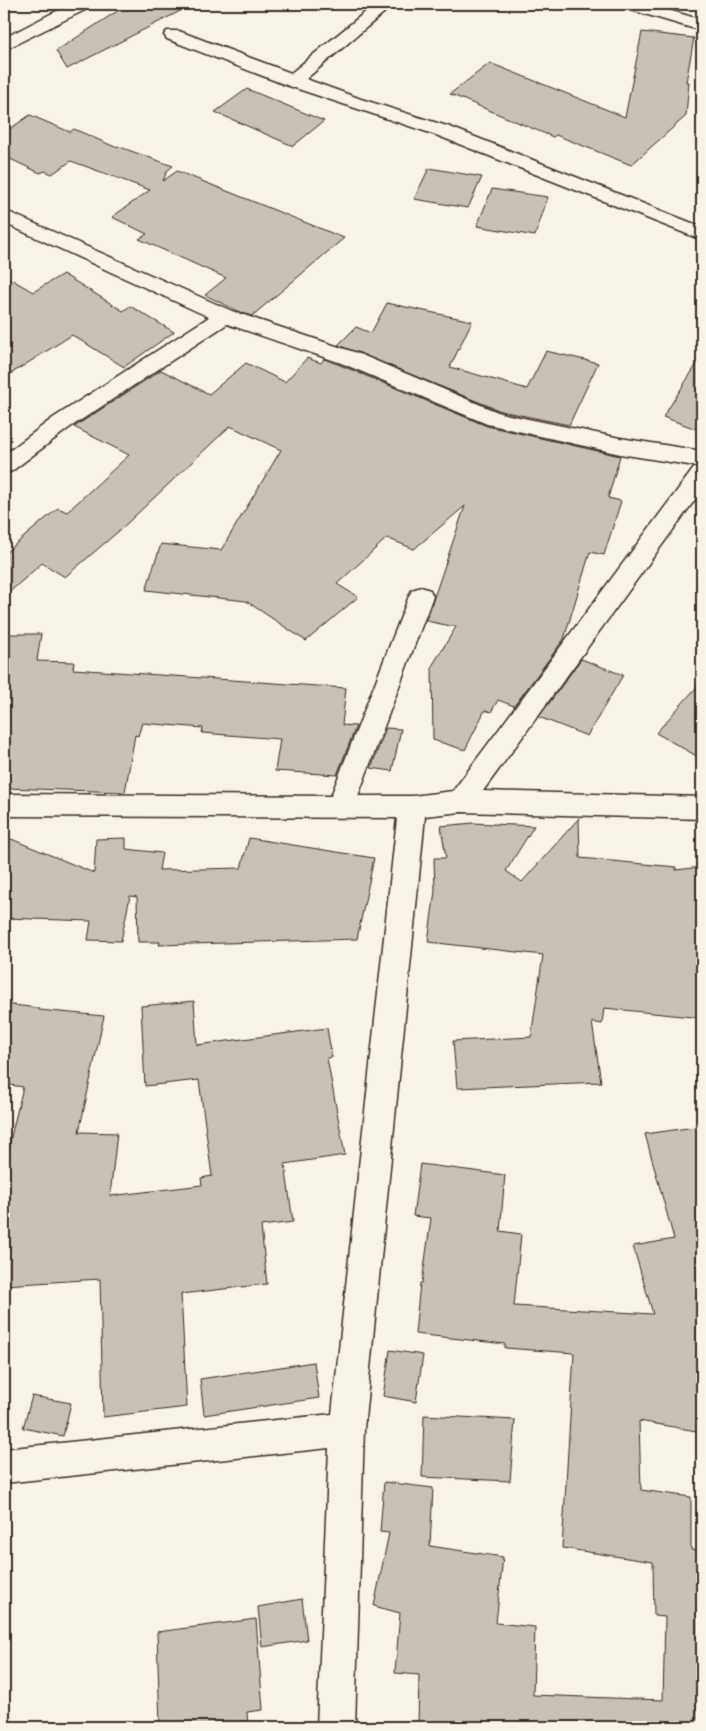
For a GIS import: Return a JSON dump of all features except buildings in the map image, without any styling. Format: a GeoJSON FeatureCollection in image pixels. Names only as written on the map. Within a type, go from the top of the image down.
{"type":"FeatureCollection","features":[{"type":"Feature","properties":{"kind":"street"},"geometry":{"type":"LineString","coordinates":[[4,45],[83,4]]}},
{"type":"Feature","properties":{"kind":"street"},"geometry":{"type":"LineString","coordinates":[[292,81],[385,4]]}},
{"type":"Feature","properties":{"kind":"street"},"geometry":{"type":"LineString","coordinates":[[637,6],[702,26]]}},
{"type":"Feature","properties":{"kind":"street"},"geometry":{"type":"LineString","coordinates":[[173,35],[292,81],[443,131],[702,234]]}},
{"type":"Feature","properties":{"kind":"street"},"geometry":{"type":"LineString","coordinates":[[4,216],[225,316],[348,358],[495,419],[620,446],[702,459]]}},
{"type":"Feature","properties":{"kind":"street"},"geometry":{"type":"LineString","coordinates":[[4,466],[61,423],[225,316]]}},
{"type":"Feature","properties":{"kind":"street"},"geometry":{"type":"LineString","coordinates":[[461,801],[702,474]]}},
{"type":"Feature","properties":{"kind":"street"},"geometry":{"type":"LineString","coordinates":[[340,807],[421,596]]}},
{"type":"Feature","properties":{"kind":"street"},"geometry":{"type":"LineString","coordinates":[[4,805],[412,807],[461,801],[702,808]]}},
{"type":"Feature","properties":{"kind":"street"},"geometry":{"type":"LineString","coordinates":[[336,1727],[347,1429],[412,807]]}},
{"type":"Feature","properties":{"kind":"street"},"geometry":{"type":"LineString","coordinates":[[4,1466],[347,1429]]}}]}
